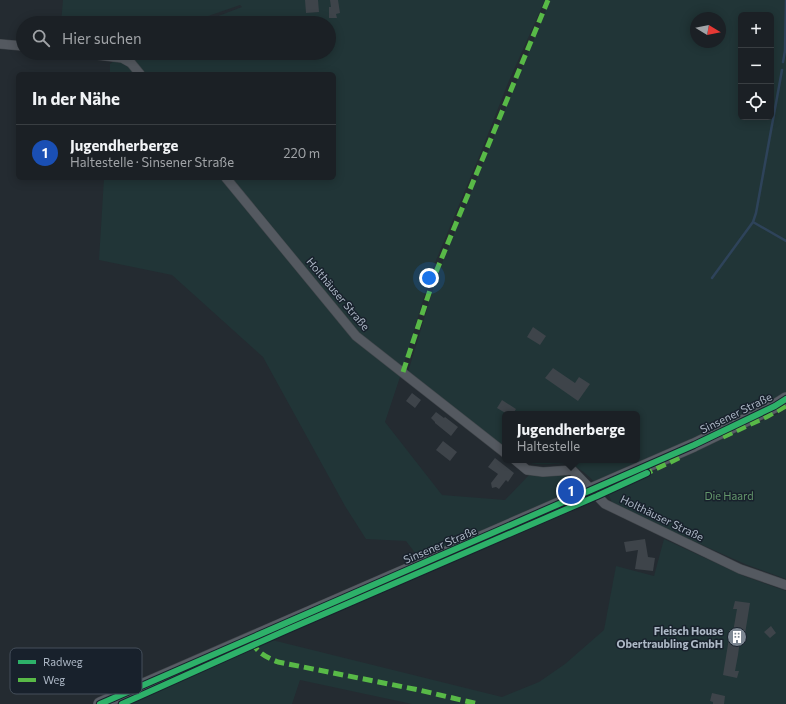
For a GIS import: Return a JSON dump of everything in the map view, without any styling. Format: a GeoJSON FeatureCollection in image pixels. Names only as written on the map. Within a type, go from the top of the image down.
{"type":"FeatureCollection","features":[{"type":"Feature","properties":{"kind":"main road","name":"Sinsener Straße"},"geometry":{"type":"LineString","coordinates":[[142,686],[694,445],[775,406],[786,399]]}},
{"type":"Feature","properties":{"kind":"main road","name":"Sinsener Straße"},"geometry":{"type":"LineString","coordinates":[[100,704],[123,694]]}},
{"type":"Feature","properties":{"kind":"street"},"geometry":{"type":"LineString","coordinates":[[0,44],[16,45]]}},
{"type":"Feature","properties":{"kind":"street"},"geometry":{"type":"LineString","coordinates":[[125,60],[138,72]]}},
{"type":"Feature","properties":{"kind":"street","name":"Holthäuser Straße"},"geometry":{"type":"LineString","coordinates":[[228,180],[356,336],[502,450]]}},
{"type":"Feature","properties":{"kind":"street","name":"Holthäuser Straße"},"geometry":{"type":"LineString","coordinates":[[519,463],[527,470],[543,472],[572,470],[605,504],[618,511],[740,569],[786,585]]}},
{"type":"Feature","properties":{"kind":"green space"},"geometry":{"type":"Polygon","coordinates":[[[63,0],[545,0],[508,83],[432,270],[385,422],[442,495],[505,500],[529,475],[566,475],[569,495],[419,558],[406,541],[366,539],[345,506],[263,357],[172,275],[99,260],[104,180],[336,180],[336,72],[110,72],[110,64],[115,60],[336,60],[336,16],[218,16],[242,7],[240,5],[208,16],[62,16],[63,0]]]}},
{"type":"Feature","properties":{"kind":"green space"},"geometry":{"type":"Polygon","coordinates":[[[550,0],[786,0],[786,392],[770,402],[597,484],[582,470],[575,466],[559,463],[640,463],[640,411],[502,411],[502,445],[408,372],[438,273],[550,0]]]}},
{"type":"Feature","properties":{"kind":"green space","name":"Die Haard"},"geometry":{"type":"Polygon","coordinates":[[[786,409],[786,579],[745,564],[619,508],[612,503],[608,493],[731,433],[774,416],[786,409]]]}},
{"type":"Feature","properties":{"kind":"green space"},"geometry":{"type":"Polygon","coordinates":[[[529,463],[559,463],[541,464],[529,463]]]}},
{"type":"Feature","properties":{"kind":"green space"},"geometry":{"type":"Polygon","coordinates":[[[664,539],[744,576],[786,591],[786,704],[412,704],[300,680],[292,704],[111,704],[134,694],[142,694],[142,691],[264,638],[502,697],[539,682],[565,664],[604,630],[616,566],[654,576],[664,539]]]}},
{"type":"Feature","properties":{"kind":"building"},"geometry":{"type":"Polygon","coordinates":[[[305,0],[318,0],[319,12],[306,13],[305,0]]]}},
{"type":"Feature","properties":{"kind":"building"},"geometry":{"type":"Polygon","coordinates":[[[330,0],[338,0],[340,13],[336,14],[337,18],[336,16],[329,16],[329,7],[331,7],[330,0]]]}},
{"type":"Feature","properties":{"kind":"building"},"geometry":{"type":"Polygon","coordinates":[[[533,327],[546,336],[540,345],[527,337],[533,327]]]}},
{"type":"Feature","properties":{"kind":"building"},"geometry":{"type":"Polygon","coordinates":[[[553,368],[575,383],[579,377],[590,384],[578,401],[545,378],[553,368]]]}},
{"type":"Feature","properties":{"kind":"building"},"geometry":{"type":"Polygon","coordinates":[[[412,393],[421,400],[415,408],[406,401],[412,393]]]}},
{"type":"Feature","properties":{"kind":"building"},"geometry":{"type":"Polygon","coordinates":[[[502,400],[516,409],[515,411],[502,411],[497,408],[502,400]]]}},
{"type":"Feature","properties":{"kind":"building"},"geometry":{"type":"Polygon","coordinates":[[[436,412],[458,427],[451,436],[431,418],[436,412]]]}},
{"type":"Feature","properties":{"kind":"building"},"geometry":{"type":"Polygon","coordinates":[[[443,441],[457,452],[450,461],[436,450],[443,441]]]}},
{"type":"Feature","properties":{"kind":"building"},"geometry":{"type":"Polygon","coordinates":[[[495,458],[514,473],[508,482],[506,480],[499,489],[496,487],[492,488],[491,483],[498,474],[488,467],[495,458]]]}},
{"type":"Feature","properties":{"kind":"building"},"geometry":{"type":"Polygon","coordinates":[[[645,539],[648,557],[655,558],[653,571],[635,569],[638,550],[626,552],[624,542],[645,539]]]}},
{"type":"Feature","properties":{"kind":"building","name":"Fleisch House Obertraubling GmbH"},"geometry":{"type":"Polygon","coordinates":[[[735,601],[750,603],[744,640],[740,640],[735,671],[739,671],[737,678],[723,675],[730,632],[733,632],[737,609],[733,609],[735,601]]]}},
{"type":"Feature","properties":{"kind":"building"},"geometry":{"type":"Polygon","coordinates":[[[771,626],[776,633],[770,638],[764,632],[771,626]]]}},
{"type":"Feature","properties":{"kind":"building"},"geometry":{"type":"Polygon","coordinates":[[[712,693],[725,696],[724,704],[713,704],[713,702],[710,701],[712,693]]]}},
{"type":"Feature","properties":{"kind":"waterway"},"geometry":{"type":"LineString","coordinates":[[783,62],[785,51],[786,0]]}},
{"type":"Feature","properties":{"kind":"waterway"},"geometry":{"type":"LineString","coordinates":[[712,278],[753,222],[756,213],[782,70]]}},
{"type":"Feature","properties":{"kind":"waterway"},"geometry":{"type":"LineString","coordinates":[[753,222],[786,241]]}},
{"type":"Feature","properties":{"kind":"marked path"},"geometry":{"type":"LineString","coordinates":[[403,372],[436,272],[548,0]]}},
{"type":"Feature","properties":{"kind":"marked path"},"geometry":{"type":"LineString","coordinates":[[723,437],[786,406]]}},
{"type":"Feature","properties":{"kind":"marked path"},"geometry":{"type":"LineString","coordinates":[[643,475],[683,456]]}},
{"type":"Feature","properties":{"kind":"marked path"},"geometry":{"type":"LineString","coordinates":[[252,642],[260,652],[278,662],[419,690],[478,704]]}},
{"type":"Feature","properties":{"kind":"cycle path"},"geometry":{"type":"LineString","coordinates":[[142,686],[694,445],[775,406],[786,399]]}},
{"type":"Feature","properties":{"kind":"cycle path"},"geometry":{"type":"LineString","coordinates":[[122,704],[287,630],[647,473]]}},
{"type":"Feature","properties":{"kind":"cycle path"},"geometry":{"type":"LineString","coordinates":[[100,704],[123,694]]}},
{"type":"Feature","properties":{"kind":"place","name":"Jugendherberge"},"geometry":{"type":"Point","coordinates":[571,491]}},
{"type":"Feature","properties":{"kind":"place","name":"Fleisch House Obertraubling GmbH"},"geometry":{"type":"Point","coordinates":[737,637]}}]}
